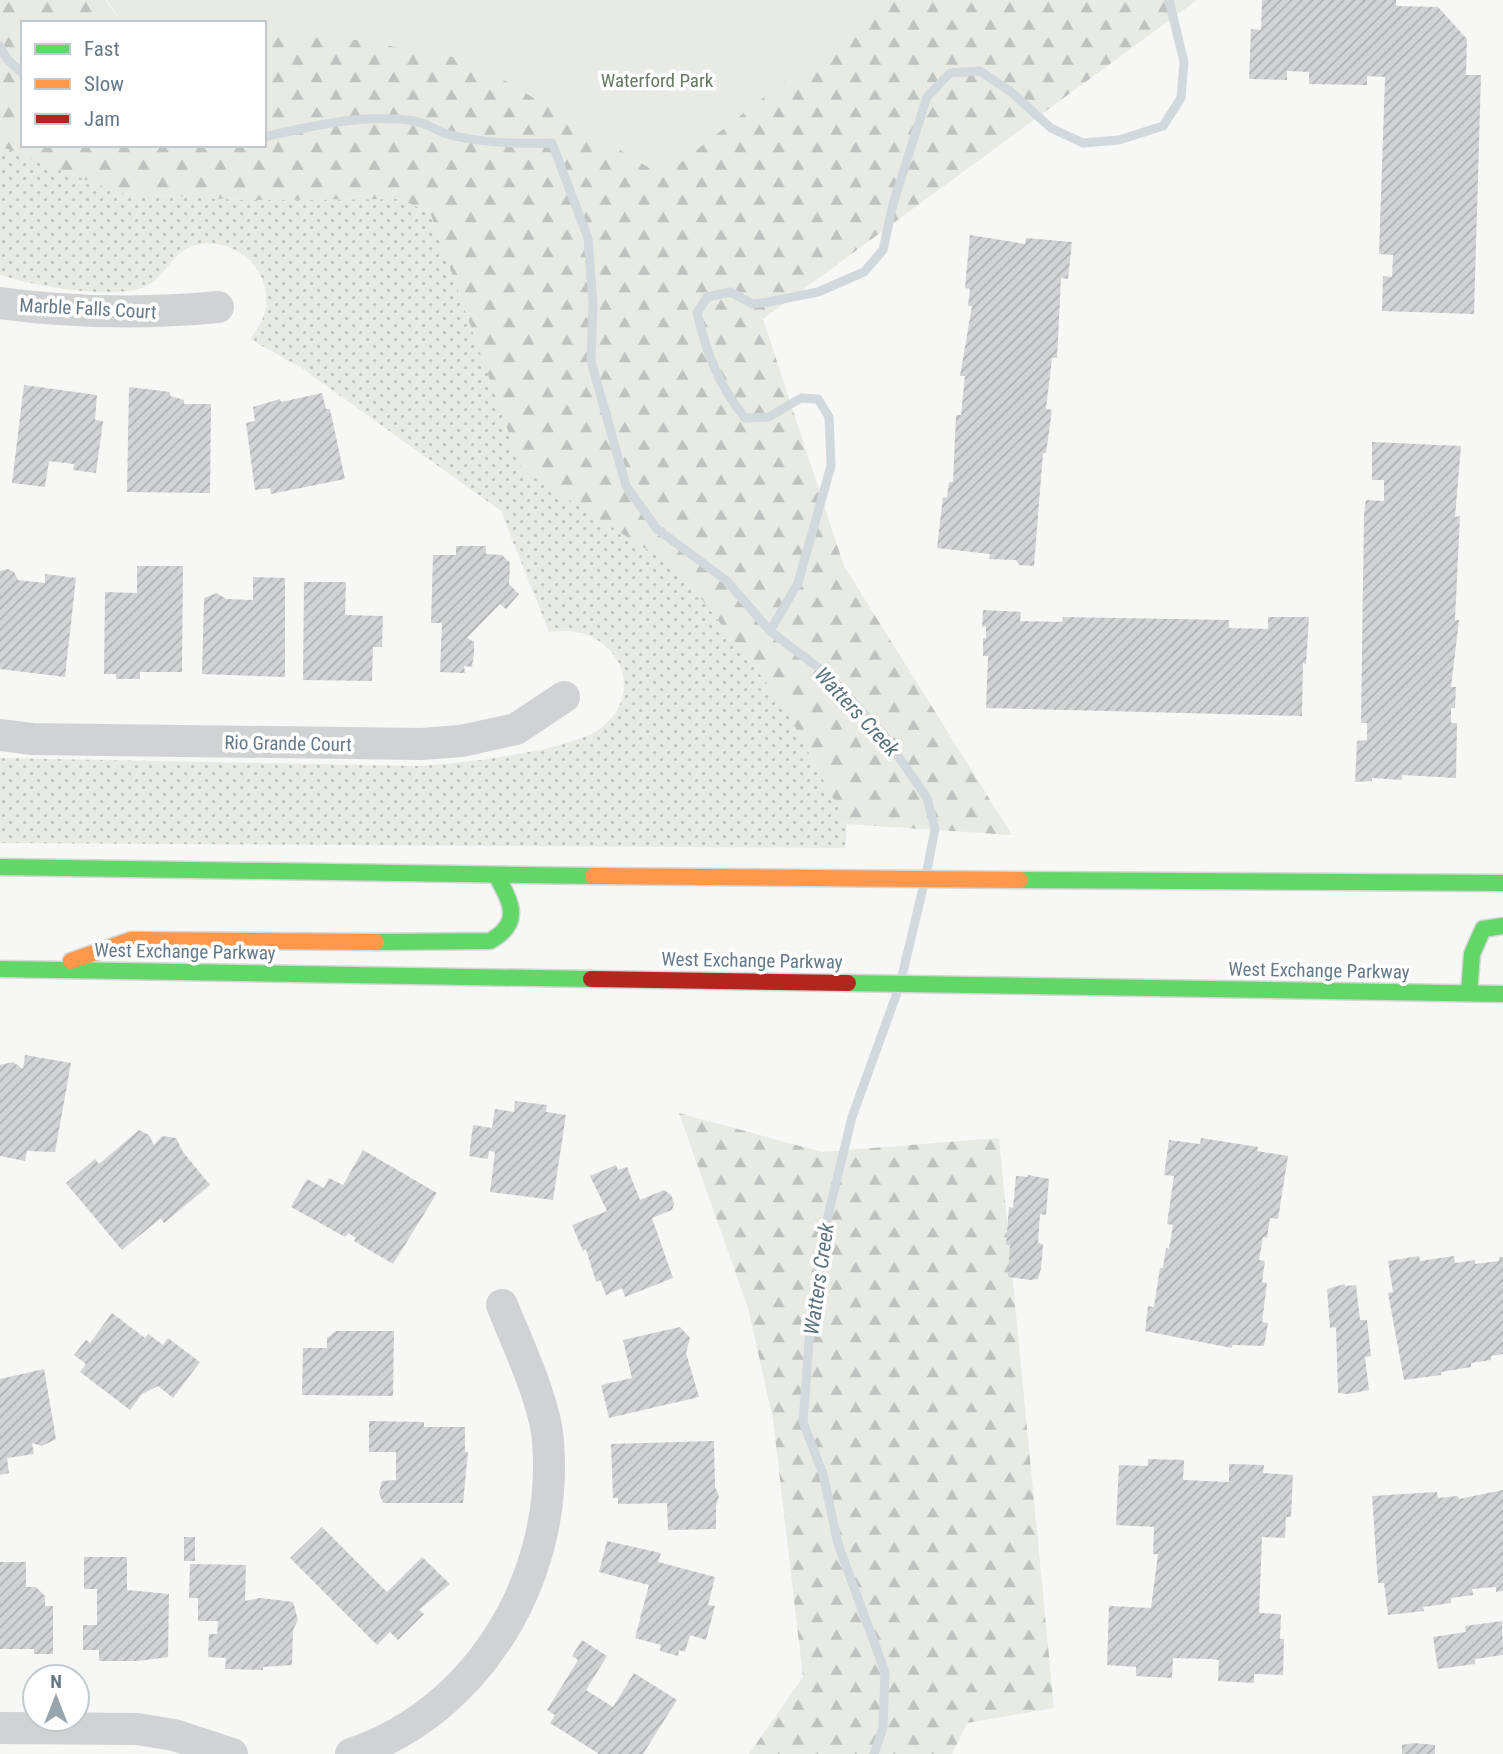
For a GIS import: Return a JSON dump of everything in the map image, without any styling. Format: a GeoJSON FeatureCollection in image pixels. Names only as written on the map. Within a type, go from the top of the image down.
{"type":"FeatureCollection","features":[{"type":"Feature","properties":{"kind":"main road"},"geometry":{"type":"LineString","coordinates":[[0,867],[731,878],[1503,883]]}},
{"type":"Feature","properties":{"kind":"main road"},"geometry":{"type":"LineString","coordinates":[[45,970],[131,940],[274,943],[489,941],[505,934],[512,922],[508,896],[496,875]]}},
{"type":"Feature","properties":{"kind":"main road"},"geometry":{"type":"LineString","coordinates":[[1469,993],[1472,954],[1483,929],[1503,926]]}},
{"type":"Feature","properties":{"kind":"main road","name":"West Exchange Parkway"},"geometry":{"type":"LineString","coordinates":[[0,969],[1503,994]]}},
{"type":"Feature","properties":{"kind":"street","name":"Marble Falls Court"},"geometry":{"type":"LineString","coordinates":[[0,303],[60,311],[145,314],[218,307]]}},
{"type":"Feature","properties":{"kind":"street","name":"Rio Grande Court"},"geometry":{"type":"LineString","coordinates":[[0,735],[32,739],[434,743],[516,729],[564,697]]}},
{"type":"Feature","properties":{"kind":"street"},"geometry":{"type":"LineString","coordinates":[[351,1754],[406,1730],[464,1684],[486,1659],[519,1603],[537,1554],[548,1497],[548,1439],[530,1377],[502,1306]]}},
{"type":"Feature","properties":{"kind":"street"},"geometry":{"type":"LineString","coordinates":[[0,1728],[136,1729],[174,1735],[232,1754]]}},
{"type":"Feature","properties":{"kind":"green space"},"geometry":{"type":"Polygon","coordinates":[[[0,0],[105,0],[121,21],[21,21],[21,147],[266,147],[266,36],[312,32],[471,60],[663,176],[888,0],[1197,0],[763,319],[844,566],[1012,835],[847,824],[782,703],[679,570],[522,470],[430,212],[399,199],[242,200],[119,193],[0,146],[0,0]]]}},
{"type":"Feature","properties":{"kind":"green space","name":"Waterford Park"},"geometry":{"type":"Polygon","coordinates":[[[107,0],[888,0],[663,176],[471,60],[312,32],[266,36],[266,21],[121,21],[107,0]]]}},
{"type":"Feature","properties":{"kind":"green space"},"geometry":{"type":"Polygon","coordinates":[[[0,146],[119,193],[242,200],[399,199],[430,212],[522,469],[679,570],[782,703],[847,824],[845,848],[0,843],[0,758],[417,766],[485,759],[541,750],[586,736],[601,728],[616,712],[623,695],[623,677],[618,661],[607,647],[591,637],[572,631],[549,632],[501,511],[300,367],[250,339],[264,314],[266,291],[262,278],[246,257],[223,245],[196,245],[179,254],[155,281],[138,289],[123,291],[69,290],[0,275],[0,146]]]}},
{"type":"Feature","properties":{"kind":"green space"},"geometry":{"type":"Polygon","coordinates":[[[679,1113],[822,1152],[999,1138],[1054,1708],[967,1723],[952,1754],[749,1754],[803,1677],[773,1419],[748,1308],[679,1113]]]}},
{"type":"Feature","properties":{"kind":"building"},"geometry":{"type":"Polygon","coordinates":[[[1262,0],[1396,0],[1396,6],[1438,7],[1467,39],[1466,75],[1481,75],[1474,314],[1382,311],[1383,276],[1392,277],[1393,255],[1379,254],[1385,77],[1367,76],[1367,85],[1309,84],[1309,72],[1287,71],[1287,80],[1249,79],[1251,29],[1261,30],[1262,0]]]}},
{"type":"Feature","properties":{"kind":"building"},"geometry":{"type":"Polygon","coordinates":[[[970,235],[1025,244],[1026,238],[1072,242],[1068,279],[1061,278],[1057,358],[1052,358],[1046,409],[1052,410],[1046,453],[1043,453],[1034,566],[1019,565],[1016,560],[989,559],[990,554],[937,548],[943,497],[947,498],[949,482],[953,482],[956,415],[961,415],[965,376],[960,376],[972,306],[968,306],[970,289],[965,288],[970,235]]]}},
{"type":"Feature","properties":{"kind":"building"},"geometry":{"type":"Polygon","coordinates":[[[24,385],[97,395],[95,420],[103,421],[96,473],[73,470],[74,464],[49,461],[45,487],[12,483],[24,385]]]}},
{"type":"Feature","properties":{"kind":"building"},"geometry":{"type":"Polygon","coordinates":[[[129,387],[170,392],[170,396],[184,400],[184,404],[211,404],[210,493],[127,492],[129,387]]]}},
{"type":"Feature","properties":{"kind":"building"},"geometry":{"type":"Polygon","coordinates":[[[322,393],[326,409],[330,409],[345,479],[271,494],[270,488],[255,490],[246,423],[255,421],[253,407],[280,399],[281,402],[322,393]]]}},
{"type":"Feature","properties":{"kind":"building"},"geometry":{"type":"Polygon","coordinates":[[[1372,442],[1461,446],[1455,517],[1460,516],[1455,620],[1459,620],[1451,687],[1456,687],[1451,723],[1457,723],[1456,778],[1402,775],[1402,780],[1372,778],[1372,781],[1355,782],[1357,741],[1367,740],[1367,723],[1361,723],[1364,515],[1366,500],[1384,501],[1384,480],[1372,480],[1372,442]]]}},
{"type":"Feature","properties":{"kind":"building"},"geometry":{"type":"Polygon","coordinates":[[[456,546],[486,546],[486,554],[502,555],[510,563],[509,584],[519,594],[506,609],[500,604],[467,638],[474,642],[474,653],[472,667],[464,666],[465,673],[440,672],[442,623],[431,623],[433,555],[456,555],[456,546]]]}},
{"type":"Feature","properties":{"kind":"building"},"geometry":{"type":"Polygon","coordinates":[[[137,566],[183,566],[182,672],[140,672],[140,679],[116,679],[116,674],[104,674],[105,592],[137,593],[137,566]]]}},
{"type":"Feature","properties":{"kind":"building"},"geometry":{"type":"Polygon","coordinates":[[[8,569],[14,572],[18,580],[45,583],[45,574],[76,578],[65,677],[0,669],[0,571],[8,569]]]}},
{"type":"Feature","properties":{"kind":"building"},"geometry":{"type":"Polygon","coordinates":[[[253,577],[285,578],[285,677],[202,674],[204,598],[217,593],[226,599],[253,600],[253,577]]]}},
{"type":"Feature","properties":{"kind":"building"},"geometry":{"type":"Polygon","coordinates":[[[304,582],[346,582],[345,615],[383,616],[382,647],[373,647],[372,681],[303,680],[304,582]]]}},
{"type":"Feature","properties":{"kind":"building"},"geometry":{"type":"Polygon","coordinates":[[[983,610],[1021,612],[1020,621],[1062,622],[1063,617],[1229,620],[1229,628],[1268,629],[1268,617],[1309,617],[1306,664],[1303,663],[1302,716],[986,708],[988,656],[983,656],[986,626],[982,627],[983,610]]]}},
{"type":"Feature","properties":{"kind":"building"},"geometry":{"type":"Polygon","coordinates":[[[25,1055],[71,1063],[55,1152],[27,1151],[25,1161],[0,1156],[0,1065],[13,1062],[23,1069],[25,1055]]]}},
{"type":"Feature","properties":{"kind":"building"},"geometry":{"type":"Polygon","coordinates":[[[515,1101],[547,1105],[546,1112],[566,1115],[553,1200],[490,1192],[495,1152],[489,1151],[488,1159],[469,1156],[473,1125],[492,1128],[495,1109],[514,1112],[515,1101]]]}},
{"type":"Feature","properties":{"kind":"building"},"geometry":{"type":"Polygon","coordinates":[[[139,1130],[149,1135],[154,1145],[162,1136],[176,1138],[183,1152],[210,1185],[164,1223],[161,1218],[122,1250],[66,1183],[95,1159],[99,1164],[139,1130]]]}},
{"type":"Feature","properties":{"kind":"building"},"geometry":{"type":"Polygon","coordinates":[[[1201,1138],[1258,1147],[1257,1151],[1288,1156],[1278,1219],[1270,1218],[1267,1238],[1263,1237],[1259,1260],[1265,1261],[1262,1282],[1267,1283],[1262,1322],[1268,1323],[1264,1346],[1232,1345],[1232,1348],[1145,1331],[1148,1306],[1154,1307],[1160,1268],[1163,1268],[1166,1248],[1169,1249],[1173,1225],[1167,1224],[1174,1176],[1164,1175],[1169,1140],[1200,1144],[1201,1138]]]}},
{"type":"Feature","properties":{"kind":"building"},"geometry":{"type":"Polygon","coordinates":[[[363,1150],[437,1193],[393,1264],[354,1241],[356,1238],[348,1233],[345,1237],[291,1207],[307,1179],[324,1188],[329,1178],[343,1185],[363,1150]]]}},
{"type":"Feature","properties":{"kind":"building"},"geometry":{"type":"Polygon","coordinates":[[[616,1165],[618,1170],[627,1167],[640,1200],[664,1190],[671,1195],[674,1203],[672,1210],[652,1218],[673,1278],[625,1297],[622,1288],[606,1295],[600,1280],[596,1282],[586,1249],[583,1251],[572,1225],[607,1211],[590,1176],[616,1165]]]}},
{"type":"Feature","properties":{"kind":"building"},"geometry":{"type":"Polygon","coordinates":[[[1016,1176],[1049,1179],[1046,1215],[1040,1214],[1038,1243],[1043,1244],[1041,1268],[1038,1279],[1030,1280],[1008,1277],[1010,1245],[1006,1245],[1009,1207],[1013,1208],[1016,1176]]]}},
{"type":"Feature","properties":{"kind":"building"},"geometry":{"type":"Polygon","coordinates":[[[1419,1256],[1420,1261],[1454,1256],[1455,1263],[1475,1260],[1475,1264],[1499,1261],[1499,1257],[1503,1257],[1503,1354],[1491,1356],[1491,1360],[1471,1363],[1471,1367],[1441,1372],[1441,1375],[1404,1380],[1388,1293],[1393,1292],[1388,1261],[1419,1256]]]}},
{"type":"Feature","properties":{"kind":"building"},"geometry":{"type":"Polygon","coordinates":[[[1345,1284],[1356,1285],[1360,1320],[1367,1320],[1371,1356],[1365,1357],[1369,1390],[1348,1394],[1338,1393],[1336,1327],[1330,1328],[1327,1289],[1345,1284]]]}},
{"type":"Feature","properties":{"kind":"building"},"geometry":{"type":"Polygon","coordinates":[[[112,1313],[145,1338],[148,1334],[163,1345],[168,1338],[200,1362],[173,1398],[158,1386],[142,1394],[130,1410],[80,1372],[86,1364],[74,1355],[86,1340],[90,1343],[112,1313]]]}},
{"type":"Feature","properties":{"kind":"building"},"geometry":{"type":"Polygon","coordinates":[[[680,1327],[690,1338],[686,1353],[699,1397],[609,1418],[601,1385],[632,1378],[623,1340],[680,1327]]]}},
{"type":"Feature","properties":{"kind":"building"},"geometry":{"type":"Polygon","coordinates":[[[336,1331],[394,1331],[393,1396],[302,1395],[303,1348],[327,1348],[327,1338],[336,1331]]]}},
{"type":"Feature","properties":{"kind":"building"},"geometry":{"type":"Polygon","coordinates":[[[44,1369],[56,1439],[42,1446],[32,1443],[34,1454],[7,1458],[9,1473],[0,1475],[0,1379],[44,1369]]]}},
{"type":"Feature","properties":{"kind":"building"},"geometry":{"type":"Polygon","coordinates":[[[369,1421],[424,1422],[424,1427],[465,1427],[465,1452],[468,1452],[463,1503],[383,1503],[379,1493],[382,1481],[396,1480],[396,1452],[369,1452],[369,1421]]]}},
{"type":"Feature","properties":{"kind":"building"},"geometry":{"type":"Polygon","coordinates":[[[714,1441],[715,1487],[719,1496],[716,1529],[668,1530],[667,1503],[618,1504],[618,1498],[613,1498],[611,1444],[714,1441]]]}},
{"type":"Feature","properties":{"kind":"building"},"geometry":{"type":"Polygon","coordinates":[[[1148,1459],[1184,1460],[1183,1480],[1229,1482],[1229,1464],[1264,1465],[1263,1473],[1293,1475],[1291,1517],[1286,1517],[1285,1538],[1262,1537],[1259,1613],[1281,1614],[1280,1639],[1284,1639],[1283,1675],[1254,1674],[1254,1683],[1218,1681],[1219,1660],[1211,1659],[1173,1658],[1172,1678],[1136,1676],[1136,1667],[1107,1665],[1109,1606],[1151,1608],[1158,1554],[1153,1554],[1154,1527],[1116,1525],[1119,1465],[1148,1466],[1148,1459]]]}},
{"type":"Feature","properties":{"kind":"building"},"geometry":{"type":"Polygon","coordinates":[[[1503,1490],[1503,1591],[1496,1592],[1496,1587],[1472,1589],[1473,1595],[1451,1598],[1451,1603],[1423,1607],[1424,1611],[1388,1615],[1384,1583],[1378,1583],[1372,1496],[1437,1492],[1438,1498],[1458,1496],[1459,1499],[1503,1490]]]}},
{"type":"Feature","properties":{"kind":"building"},"geometry":{"type":"Polygon","coordinates":[[[322,1527],[387,1592],[422,1557],[450,1584],[419,1610],[424,1614],[398,1640],[390,1632],[377,1645],[290,1558],[322,1527]]]}},
{"type":"Feature","properties":{"kind":"building"},"geometry":{"type":"Polygon","coordinates":[[[184,1537],[195,1537],[195,1561],[184,1561],[184,1537]]]}},
{"type":"Feature","properties":{"kind":"building"},"geometry":{"type":"Polygon","coordinates":[[[607,1541],[661,1553],[658,1562],[715,1577],[708,1605],[715,1606],[706,1640],[690,1635],[685,1652],[679,1650],[678,1656],[660,1651],[661,1645],[635,1638],[649,1585],[599,1572],[607,1541]]]}},
{"type":"Feature","properties":{"kind":"building"},"geometry":{"type":"Polygon","coordinates":[[[84,1557],[127,1557],[127,1590],[169,1594],[168,1657],[138,1661],[99,1661],[99,1650],[83,1650],[83,1625],[97,1625],[97,1589],[84,1589],[84,1557]]]}},
{"type":"Feature","properties":{"kind":"building"},"geometry":{"type":"Polygon","coordinates":[[[0,1562],[26,1562],[26,1587],[36,1587],[45,1596],[45,1606],[53,1606],[53,1654],[34,1654],[34,1649],[0,1649],[0,1562]]]}},
{"type":"Feature","properties":{"kind":"building"},"geometry":{"type":"Polygon","coordinates":[[[190,1564],[246,1565],[245,1601],[260,1598],[293,1602],[298,1620],[293,1630],[292,1665],[263,1667],[263,1670],[225,1669],[226,1658],[208,1657],[209,1634],[217,1634],[218,1621],[198,1621],[198,1598],[189,1598],[190,1564]]]}},
{"type":"Feature","properties":{"kind":"building"},"geometry":{"type":"Polygon","coordinates":[[[1502,1621],[1503,1655],[1475,1659],[1475,1664],[1438,1669],[1433,1637],[1466,1632],[1465,1626],[1502,1621]]]}},
{"type":"Feature","properties":{"kind":"building"},"geometry":{"type":"Polygon","coordinates":[[[582,1640],[607,1656],[586,1690],[613,1707],[634,1673],[677,1700],[643,1754],[599,1754],[550,1723],[555,1715],[547,1710],[578,1660],[572,1656],[582,1640]]]}},
{"type":"Feature","properties":{"kind":"building"},"geometry":{"type":"Polygon","coordinates":[[[1402,1745],[1435,1745],[1435,1754],[1402,1754],[1402,1745]]]}},
{"type":"Feature","properties":{"kind":"waterway"},"geometry":{"type":"LineString","coordinates":[[770,631],[798,583],[831,466],[829,417],[818,399],[801,398],[769,417],[745,418],[721,381],[705,342],[697,313],[707,297],[731,292],[752,304],[768,302],[818,292],[864,272],[883,250],[893,204],[927,97],[950,73],[980,71],[1011,92],[1051,128],[1083,143],[1119,140],[1163,126],[1181,98],[1184,62],[1169,0]]}},
{"type":"Feature","properties":{"kind":"waterway","name":"Watters Creek"},"geometry":{"type":"LineString","coordinates":[[0,46],[7,59],[21,72]]}},
{"type":"Feature","properties":{"kind":"waterway","name":"Watters Creek"},"geometry":{"type":"LineString","coordinates":[[266,137],[339,122],[396,119],[419,122],[446,134],[476,140],[552,143],[588,238],[593,304],[591,361],[626,486],[657,529],[727,581],[770,631],[828,675],[883,734],[927,798],[935,829],[927,870]]}},
{"type":"Feature","properties":{"kind":"waterway","name":"Watters Creek"},"geometry":{"type":"LineString","coordinates":[[902,976],[923,888]]}},
{"type":"Feature","properties":{"kind":"waterway","name":"Watters Creek"},"geometry":{"type":"LineString","coordinates":[[874,1754],[883,1728],[885,1672],[838,1544],[823,1474],[803,1422],[812,1302],[827,1220],[852,1117],[897,993]]}},
{"type":"Feature","properties":{"kind":"traffic: fast"},"geometry":{"type":"LineString","coordinates":[[0,867],[593,876]]}},
{"type":"Feature","properties":{"kind":"traffic: fast"},"geometry":{"type":"LineString","coordinates":[[376,942],[490,941],[507,927],[511,911],[496,875]]}},
{"type":"Feature","properties":{"kind":"traffic: fast"},"geometry":{"type":"LineString","coordinates":[[1020,880],[1503,883]]}},
{"type":"Feature","properties":{"kind":"traffic: fast"},"geometry":{"type":"LineString","coordinates":[[1469,993],[1472,954],[1483,929],[1503,926]]}},
{"type":"Feature","properties":{"kind":"traffic: fast"},"geometry":{"type":"LineString","coordinates":[[0,969],[591,979]]}},
{"type":"Feature","properties":{"kind":"traffic: fast"},"geometry":{"type":"LineString","coordinates":[[848,983],[1503,994]]}},
{"type":"Feature","properties":{"kind":"traffic: slow"},"geometry":{"type":"LineString","coordinates":[[593,876],[1020,880]]}},
{"type":"Feature","properties":{"kind":"traffic: slow"},"geometry":{"type":"LineString","coordinates":[[71,961],[131,940],[376,942]]}},
{"type":"Feature","properties":{"kind":"traffic: jam"},"geometry":{"type":"LineString","coordinates":[[591,979],[848,983]]}}]}
